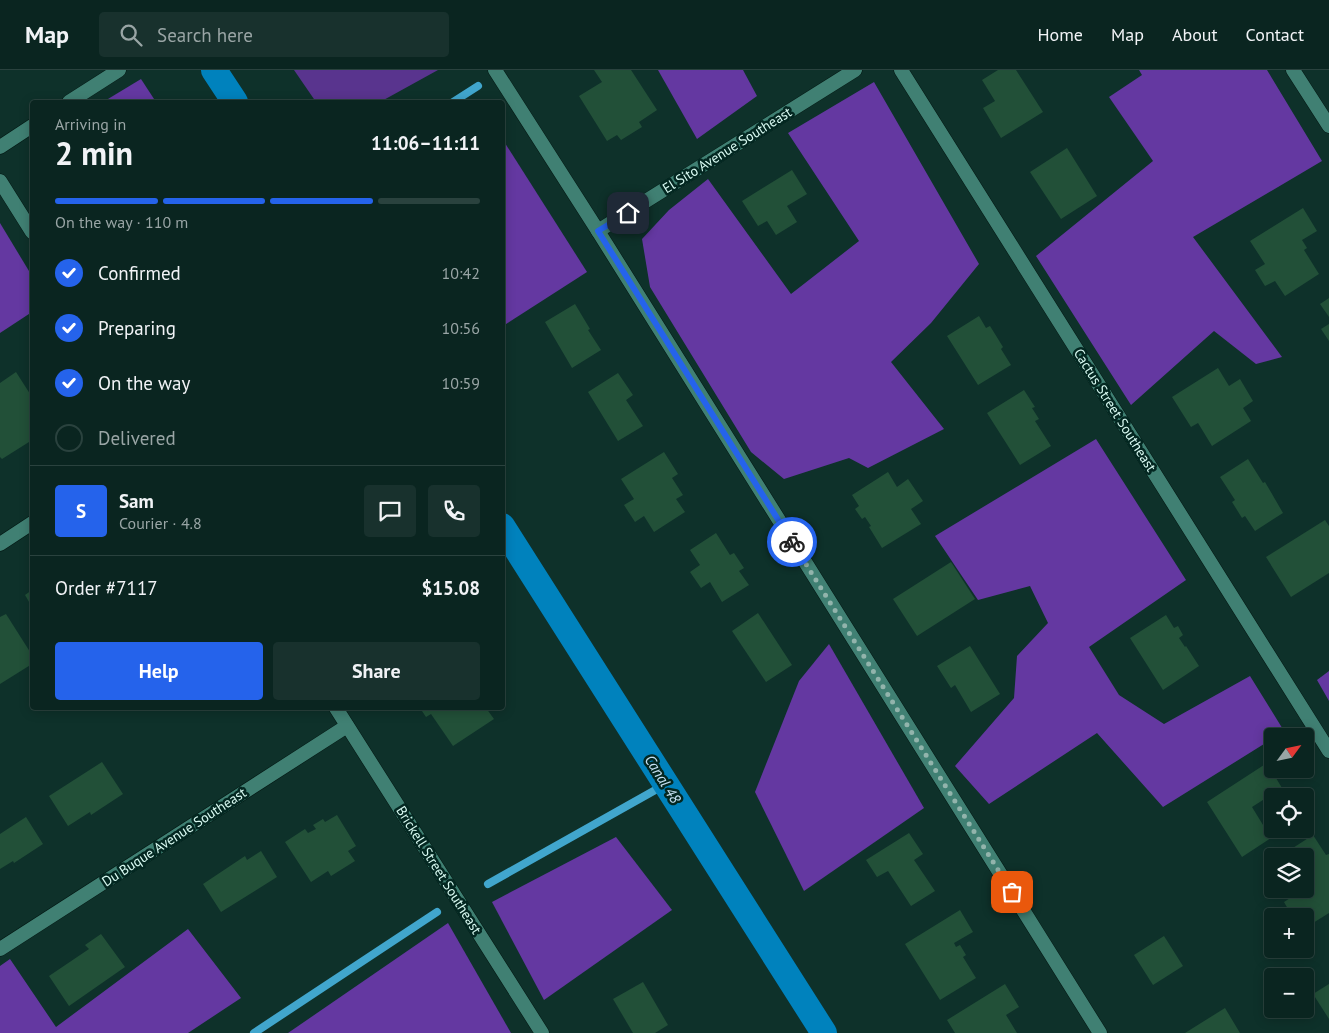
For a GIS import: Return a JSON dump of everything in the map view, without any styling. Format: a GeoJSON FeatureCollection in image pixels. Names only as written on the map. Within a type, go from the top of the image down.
{"type":"FeatureCollection","features":[{"type":"Feature","properties":{"kind":"street"},"geometry":{"type":"LineString","coordinates":[[72,100],[119,70]]}},
{"type":"Feature","properties":{"kind":"street"},"geometry":{"type":"LineString","coordinates":[[495,70],[598,231],[1100,1033]]}},
{"type":"Feature","properties":{"kind":"street","name":"El Sito Avenue Southeast"},"geometry":{"type":"LineString","coordinates":[[598,231],[855,70]]}},
{"type":"Feature","properties":{"kind":"street","name":"Cactus Street Southeast"},"geometry":{"type":"LineString","coordinates":[[901,70],[1329,751]]}},
{"type":"Feature","properties":{"kind":"street"},"geometry":{"type":"LineString","coordinates":[[1294,70],[1329,126]]}},
{"type":"Feature","properties":{"kind":"street"},"geometry":{"type":"LineString","coordinates":[[0,147],[30,127]]}},
{"type":"Feature","properties":{"kind":"street"},"geometry":{"type":"LineString","coordinates":[[0,181],[30,229]]}},
{"type":"Feature","properties":{"kind":"street"},"geometry":{"type":"LineString","coordinates":[[0,544],[30,524]]}},
{"type":"Feature","properties":{"kind":"street","name":"Brickell Street Southeast"},"geometry":{"type":"LineString","coordinates":[[337,710],[542,1033]]}},
{"type":"Feature","properties":{"kind":"street","name":"Du Buque Avenue Southeast"},"geometry":{"type":"LineString","coordinates":[[0,949],[347,726]]}},
{"type":"Feature","properties":{"kind":"shaded area"},"geometry":{"type":"Polygon","coordinates":[[[294,70],[438,70],[384,100],[315,100],[294,70]]]}},
{"type":"Feature","properties":{"kind":"shaded area"},"geometry":{"type":"Polygon","coordinates":[[[658,70],[743,70],[757,96],[697,139],[658,70]]]}},
{"type":"Feature","properties":{"kind":"shaded area"},"geometry":{"type":"Polygon","coordinates":[[[1139,70],[1267,70],[1322,161],[1193,237],[1282,357],[1256,364],[1214,331],[1131,405],[1036,256],[1153,161],[1109,97],[1142,75],[1139,70]]]}},
{"type":"Feature","properties":{"kind":"shaded area"},"geometry":{"type":"Polygon","coordinates":[[[141,79],[155,100],[106,100],[141,79]]]}},
{"type":"Feature","properties":{"kind":"shaded area"},"geometry":{"type":"Polygon","coordinates":[[[874,82],[979,264],[931,323],[891,362],[944,429],[868,468],[849,458],[784,479],[751,452],[650,287],[642,239],[669,210],[708,179],[791,294],[859,241],[788,133],[874,82]]]}},
{"type":"Feature","properties":{"kind":"shaded area"},"geometry":{"type":"Polygon","coordinates":[[[505,143],[587,272],[505,325],[505,143]]]}},
{"type":"Feature","properties":{"kind":"shaded area"},"geometry":{"type":"Polygon","coordinates":[[[0,223],[30,273],[30,313],[0,333],[0,223]]]}},
{"type":"Feature","properties":{"kind":"shaded area"},"geometry":{"type":"Polygon","coordinates":[[[1096,439],[1186,580],[1089,647],[1119,695],[1164,724],[1250,676],[1282,728],[1264,728],[1264,744],[1163,807],[1097,733],[989,804],[955,766],[1014,698],[1017,656],[1048,623],[1030,586],[978,600],[935,536],[1096,439]]]}},
{"type":"Feature","properties":{"kind":"shaded area"},"geometry":{"type":"Polygon","coordinates":[[[829,644],[924,808],[804,891],[755,792],[799,681],[829,644]]]}},
{"type":"Feature","properties":{"kind":"shaded area"},"geometry":{"type":"Polygon","coordinates":[[[1329,671],[1329,701],[1317,680],[1329,671]]]}},
{"type":"Feature","properties":{"kind":"shaded area"},"geometry":{"type":"Polygon","coordinates":[[[616,837],[672,910],[544,1000],[492,902],[616,837]]]}},
{"type":"Feature","properties":{"kind":"shaded area"},"geometry":{"type":"Polygon","coordinates":[[[448,923],[511,1033],[288,1033],[448,923]]]}},
{"type":"Feature","properties":{"kind":"shaded area"},"geometry":{"type":"Polygon","coordinates":[[[188,929],[241,998],[188,1033],[0,1033],[0,966],[10,959],[56,1027],[188,929]]]}},
{"type":"Feature","properties":{"kind":"building"},"geometry":{"type":"Polygon","coordinates":[[[594,70],[631,70],[657,110],[639,122],[642,127],[621,140],[617,135],[607,141],[579,96],[602,82],[594,70]]]}},
{"type":"Feature","properties":{"kind":"building"},"geometry":{"type":"Polygon","coordinates":[[[998,70],[1016,70],[1043,112],[1001,138],[983,108],[995,101],[982,80],[998,70]]]}},
{"type":"Feature","properties":{"kind":"building"},"geometry":{"type":"Polygon","coordinates":[[[1067,148],[1097,196],[1061,219],[1030,172],[1067,148]]]}},
{"type":"Feature","properties":{"kind":"building"},"geometry":{"type":"Polygon","coordinates":[[[792,170],[807,194],[787,206],[797,222],[776,235],[767,221],[758,226],[742,201],[792,170]]]}},
{"type":"Feature","properties":{"kind":"building"},"geometry":{"type":"Polygon","coordinates":[[[1303,208],[1317,231],[1302,240],[1307,248],[1304,250],[1319,274],[1285,296],[1275,281],[1265,286],[1255,270],[1265,264],[1250,241],[1303,208]]]}},
{"type":"Feature","properties":{"kind":"building"},"geometry":{"type":"Polygon","coordinates":[[[1329,298],[1329,317],[1320,304],[1329,298]]]}},
{"type":"Feature","properties":{"kind":"building"},"geometry":{"type":"Polygon","coordinates":[[[575,304],[601,350],[572,368],[545,322],[575,304]]]}},
{"type":"Feature","properties":{"kind":"building"},"geometry":{"type":"Polygon","coordinates":[[[979,316],[986,328],[990,326],[1011,365],[978,385],[947,336],[979,316]]]}},
{"type":"Feature","properties":{"kind":"building"},"geometry":{"type":"Polygon","coordinates":[[[1329,324],[1329,341],[1321,329],[1329,324]]]}},
{"type":"Feature","properties":{"kind":"building"},"geometry":{"type":"Polygon","coordinates":[[[1218,368],[1229,386],[1240,379],[1253,401],[1243,408],[1251,421],[1212,446],[1198,423],[1191,427],[1172,397],[1218,368]]]}},
{"type":"Feature","properties":{"kind":"building"},"geometry":{"type":"Polygon","coordinates":[[[16,372],[30,394],[30,444],[29,442],[2,459],[0,457],[0,383],[16,372]]]}},
{"type":"Feature","properties":{"kind":"building"},"geometry":{"type":"Polygon","coordinates":[[[618,373],[633,395],[626,400],[643,426],[618,441],[588,392],[618,373]]]}},
{"type":"Feature","properties":{"kind":"building"},"geometry":{"type":"Polygon","coordinates":[[[1024,390],[1035,407],[1032,408],[1039,419],[1035,421],[1051,446],[1020,465],[987,413],[1024,390]]]}},
{"type":"Feature","properties":{"kind":"building"},"geometry":{"type":"Polygon","coordinates":[[[664,452],[678,474],[672,478],[683,495],[676,499],[685,512],[654,532],[644,516],[635,522],[624,505],[634,499],[621,479],[664,452]]]}},
{"type":"Feature","properties":{"kind":"building"},"geometry":{"type":"Polygon","coordinates":[[[1248,459],[1263,483],[1265,482],[1283,513],[1255,531],[1245,516],[1242,518],[1232,502],[1235,500],[1220,477],[1248,459]]]}},
{"type":"Feature","properties":{"kind":"building"},"geometry":{"type":"Polygon","coordinates":[[[888,472],[897,487],[908,479],[923,501],[911,509],[921,524],[882,548],[865,517],[862,519],[855,509],[859,506],[852,495],[888,472]]]}},
{"type":"Feature","properties":{"kind":"building"},"geometry":{"type":"Polygon","coordinates":[[[1325,520],[1329,526],[1329,573],[1291,597],[1266,557],[1325,520]]]}},
{"type":"Feature","properties":{"kind":"building"},"geometry":{"type":"Polygon","coordinates":[[[716,533],[730,555],[734,553],[744,568],[739,571],[749,585],[722,602],[710,582],[701,588],[690,572],[700,565],[690,550],[716,533]]]}},
{"type":"Feature","properties":{"kind":"building"},"geometry":{"type":"Polygon","coordinates":[[[951,562],[975,599],[917,636],[893,599],[951,562]]]}},
{"type":"Feature","properties":{"kind":"building"},"geometry":{"type":"Polygon","coordinates":[[[30,591],[30,604],[25,595],[30,591]]]}},
{"type":"Feature","properties":{"kind":"building"},"geometry":{"type":"Polygon","coordinates":[[[758,613],[792,665],[766,682],[732,631],[758,613]]]}},
{"type":"Feature","properties":{"kind":"building"},"geometry":{"type":"Polygon","coordinates":[[[6,614],[30,652],[30,665],[0,684],[0,617],[6,614]]]}},
{"type":"Feature","properties":{"kind":"building"},"geometry":{"type":"Polygon","coordinates":[[[1166,615],[1174,628],[1178,626],[1183,635],[1179,638],[1199,666],[1163,690],[1130,638],[1166,615]]]}},
{"type":"Feature","properties":{"kind":"building"},"geometry":{"type":"Polygon","coordinates":[[[970,646],[1000,694],[971,712],[955,685],[951,688],[937,666],[970,646]]]}},
{"type":"Feature","properties":{"kind":"building"},"geometry":{"type":"Polygon","coordinates":[[[421,710],[487,710],[494,719],[453,746],[431,714],[426,717],[421,710]]]}},
{"type":"Feature","properties":{"kind":"building"},"geometry":{"type":"Polygon","coordinates":[[[102,762],[123,794],[91,815],[90,812],[68,826],[49,796],[102,762]]]}},
{"type":"Feature","properties":{"kind":"building"},"geometry":{"type":"Polygon","coordinates":[[[1264,765],[1264,778],[1276,778],[1282,788],[1264,788],[1264,799],[1252,807],[1264,827],[1264,838],[1271,838],[1242,857],[1207,802],[1264,765]]]}},
{"type":"Feature","properties":{"kind":"building"},"geometry":{"type":"Polygon","coordinates":[[[337,815],[356,846],[348,851],[355,861],[331,876],[328,871],[311,882],[285,842],[305,829],[308,833],[316,829],[313,825],[323,819],[325,822],[337,815]]]}},
{"type":"Feature","properties":{"kind":"building"},"geometry":{"type":"Polygon","coordinates":[[[26,817],[43,844],[14,863],[13,861],[0,869],[0,834],[26,817]]]}},
{"type":"Feature","properties":{"kind":"building"},"geometry":{"type":"Polygon","coordinates":[[[909,833],[923,854],[914,860],[935,891],[911,906],[888,871],[877,877],[866,860],[909,833]]]}},
{"type":"Feature","properties":{"kind":"building"},"geometry":{"type":"Polygon","coordinates":[[[1314,837],[1326,855],[1329,854],[1329,913],[1314,922],[1314,908],[1287,908],[1284,902],[1290,898],[1314,898],[1314,848],[1293,848],[1314,837]]]}},
{"type":"Feature","properties":{"kind":"building"},"geometry":{"type":"Polygon","coordinates":[[[261,851],[277,877],[221,912],[203,884],[245,856],[247,860],[261,851]]]}},
{"type":"Feature","properties":{"kind":"building"},"geometry":{"type":"Polygon","coordinates":[[[960,910],[973,932],[954,943],[956,947],[960,945],[966,955],[963,957],[976,978],[940,1000],[905,944],[960,910]]]}},
{"type":"Feature","properties":{"kind":"building"},"geometry":{"type":"Polygon","coordinates":[[[101,934],[125,967],[69,1006],[49,976],[89,949],[85,945],[101,934]]]}},
{"type":"Feature","properties":{"kind":"building"},"geometry":{"type":"Polygon","coordinates":[[[1164,936],[1183,966],[1153,985],[1134,955],[1164,936]]]}},
{"type":"Feature","properties":{"kind":"building"},"geometry":{"type":"Polygon","coordinates":[[[643,982],[668,1025],[655,1033],[633,1033],[613,999],[643,982]]]}},
{"type":"Feature","properties":{"kind":"building"},"geometry":{"type":"Polygon","coordinates":[[[1005,984],[1019,1007],[1006,1015],[1017,1033],[955,1033],[947,1020],[1005,984]]]}},
{"type":"Feature","properties":{"kind":"building"},"geometry":{"type":"Polygon","coordinates":[[[1329,984],[1329,1019],[1314,996],[1314,993],[1329,984]]]}},
{"type":"Feature","properties":{"kind":"building"},"geometry":{"type":"Polygon","coordinates":[[[1225,1008],[1240,1033],[1185,1033],[1225,1008]]]}},
{"type":"Feature","properties":{"kind":"waterway","name":"Canal 48"},"geometry":{"type":"LineString","coordinates":[[214,70],[234,100]]}},
{"type":"Feature","properties":{"kind":"waterway"},"geometry":{"type":"LineString","coordinates":[[456,100],[478,86]]}},
{"type":"Feature","properties":{"kind":"waterway","name":"Canal 48"},"geometry":{"type":"LineString","coordinates":[[505,531],[824,1033]]}},
{"type":"Feature","properties":{"kind":"waterway"},"geometry":{"type":"LineString","coordinates":[[488,884],[666,784]]}},
{"type":"Feature","properties":{"kind":"waterway"},"geometry":{"type":"LineString","coordinates":[[254,1033],[437,912]]}},
{"type":"Feature","properties":{"kind":"way so far"},"geometry":{"type":"LineString","coordinates":[[792,542],[1012,892]]}},
{"type":"Feature","properties":{"kind":"route"},"geometry":{"type":"LineString","coordinates":[[628,213],[598,231],[792,542]]}}]}
